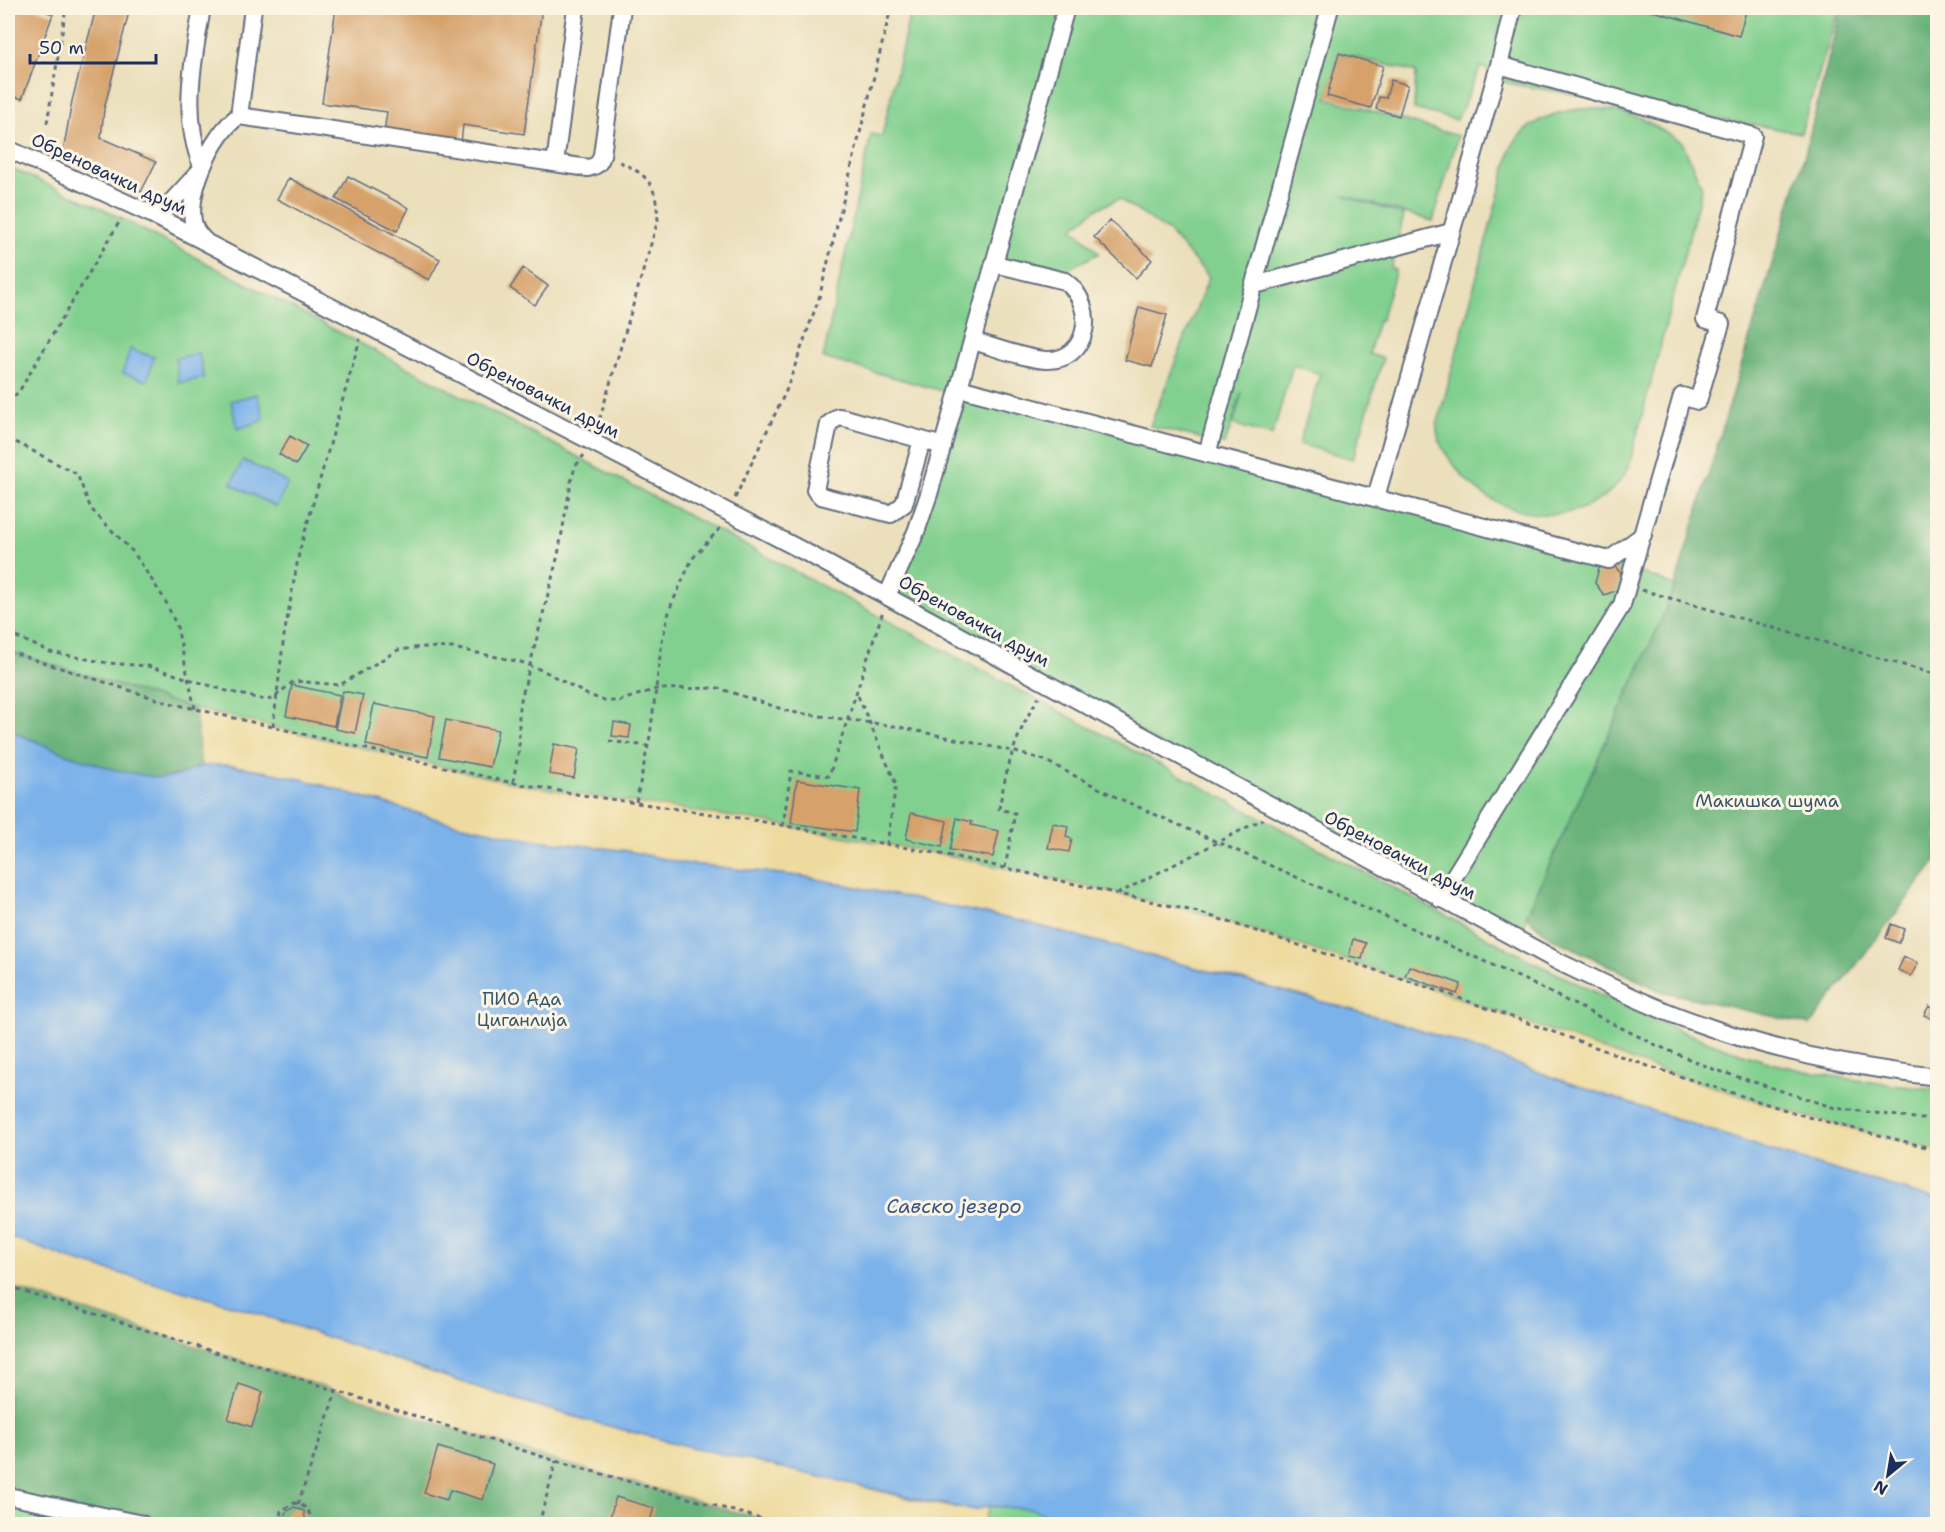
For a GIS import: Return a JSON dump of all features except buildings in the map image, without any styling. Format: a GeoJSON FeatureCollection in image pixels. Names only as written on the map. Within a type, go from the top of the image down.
{"type":"FeatureCollection","features":[{"type":"Feature","properties":{"kind":"street"},"geometry":{"type":"LineString","coordinates":[[202,8],[193,63],[190,120],[201,169],[193,221],[196,231],[205,242]]}},
{"type":"Feature","properties":{"kind":"street"},"geometry":{"type":"LineString","coordinates":[[151,214],[164,210],[201,169],[221,132],[239,116],[254,8]]}},
{"type":"Feature","properties":{"kind":"street"},"geometry":{"type":"LineString","coordinates":[[555,163],[576,8]]}},
{"type":"Feature","properties":{"kind":"street"},"geometry":{"type":"LineString","coordinates":[[239,116],[588,168],[600,162],[602,155],[622,8]]}},
{"type":"Feature","properties":{"kind":"street"},"geometry":{"type":"LineString","coordinates":[[887,596],[916,532],[943,446],[1066,8]]}},
{"type":"Feature","properties":{"kind":"street"},"geometry":{"type":"LineString","coordinates":[[1207,454],[1330,8]]}},
{"type":"Feature","properties":{"kind":"street"},"geometry":{"type":"LineString","coordinates":[[1376,497],[1499,65],[1513,8]]}},
{"type":"Feature","properties":{"kind":"street"},"geometry":{"type":"LineString","coordinates":[[1440,899],[1622,605],[1682,396],[1698,401],[1721,324],[1705,319],[1753,136],[1499,65]]}},
{"type":"Feature","properties":{"kind":"street","name":"Обреновачки друм"},"geometry":{"type":"LineString","coordinates":[[8,149],[151,214],[887,596],[1559,962],[1696,1023],[1738,1037],[1827,1059],[1938,1077]]}},
{"type":"Feature","properties":{"kind":"street"},"geometry":{"type":"LineString","coordinates":[[1255,285],[1451,232]]}},
{"type":"Feature","properties":{"kind":"street"},"geometry":{"type":"LineString","coordinates":[[973,341],[1047,360],[1069,352],[1084,333],[1085,310],[1074,289],[1065,281],[995,264]]}},
{"type":"Feature","properties":{"kind":"street"},"geometry":{"type":"LineString","coordinates":[[959,388],[1609,560],[1643,536]]}},
{"type":"Feature","properties":{"kind":"street"},"geometry":{"type":"LineString","coordinates":[[921,440],[904,504],[891,514],[817,493],[815,486],[829,424],[838,417],[943,446]]}},
{"type":"Feature","properties":{"kind":"street"},"geometry":{"type":"LineString","coordinates":[[8,1496],[142,1524]]}},
{"type":"Feature","properties":{"kind":"path"},"geometry":{"type":"LineString","coordinates":[[47,123],[66,8]]}},
{"type":"Feature","properties":{"kind":"path"},"geometry":{"type":"LineString","coordinates":[[636,803],[648,746],[665,626],[681,580],[692,559],[732,515],[735,496],[786,391],[819,298],[891,8]]}},
{"type":"Feature","properties":{"kind":"path"},"geometry":{"type":"LineString","coordinates":[[593,442],[658,220],[656,193],[638,169],[602,155]]}},
{"type":"Feature","properties":{"kind":"path"},"geometry":{"type":"LineString","coordinates":[[8,403],[20,390],[120,221]]}},
{"type":"Feature","properties":{"kind":"path"},"geometry":{"type":"LineString","coordinates":[[273,726],[299,553],[363,326]]}},
{"type":"Feature","properties":{"kind":"path"},"geometry":{"type":"LineString","coordinates":[[8,438],[77,474],[91,509],[134,553],[165,600],[177,627],[195,709]]}},
{"type":"Feature","properties":{"kind":"path"},"geometry":{"type":"LineString","coordinates":[[513,782],[519,748],[519,708],[558,555],[564,514],[575,467]]}},
{"type":"Feature","properties":{"kind":"path"},"geometry":{"type":"LineString","coordinates":[[1628,586],[1938,675]]}},
{"type":"Feature","properties":{"kind":"path"},"geometry":{"type":"LineString","coordinates":[[783,826],[791,771],[829,776],[849,721],[887,596]]}},
{"type":"Feature","properties":{"kind":"path"},"geometry":{"type":"LineString","coordinates":[[8,633],[50,652],[108,663],[148,666],[255,698],[269,700],[294,681],[330,685],[344,684],[392,653],[411,648],[453,648],[508,658],[531,666],[588,695],[607,701],[619,701],[656,689],[718,688],[791,712],[870,723],[1012,751],[1044,760],[1218,843],[1409,927],[1525,980],[1656,1045],[1713,1069],[1835,1108],[1938,1121]]}},
{"type":"Feature","properties":{"kind":"path"},"geometry":{"type":"LineString","coordinates":[[8,651],[195,709],[513,782],[887,844],[1198,912],[1445,993],[1670,1073],[1808,1117],[1938,1150]]}},
{"type":"Feature","properties":{"kind":"path"},"geometry":{"type":"LineString","coordinates":[[1005,868],[1015,813],[999,809],[1012,751],[1021,727],[1047,684]]}},
{"type":"Feature","properties":{"kind":"path"},"geometry":{"type":"LineString","coordinates":[[857,694],[896,784],[887,844]]}},
{"type":"Feature","properties":{"kind":"path"},"geometry":{"type":"LineString","coordinates":[[609,741],[648,746]]}},
{"type":"Feature","properties":{"kind":"path"},"geometry":{"type":"LineString","coordinates":[[1117,894],[1278,811]]}},
{"type":"Feature","properties":{"kind":"path"},"geometry":{"type":"LineString","coordinates":[[8,1286],[556,1461],[780,1524]]}},
{"type":"Feature","properties":{"kind":"path"},"geometry":{"type":"LineString","coordinates":[[298,1504],[336,1392]]}},
{"type":"Feature","properties":{"kind":"path"},"geometry":{"type":"LineString","coordinates":[[539,1524],[556,1461]]}},
{"type":"Feature","properties":{"kind":"path"},"geometry":{"type":"LineString","coordinates":[[279,1524],[281,1510],[298,1504],[307,1509],[310,1524]]}},
{"type":"Feature","properties":{"kind":"green space"},"geometry":{"type":"Polygon","coordinates":[[[911,8],[1839,8],[1801,133],[1507,83],[1481,66],[1457,120],[1414,109],[1416,72],[1339,53],[1327,98],[1458,136],[1433,221],[1342,195],[1404,215],[1391,268],[1396,270],[1381,320],[1378,320],[1369,354],[1383,358],[1353,459],[1299,444],[1320,374],[1293,365],[1272,436],[1233,424],[1242,392],[1225,444],[1150,426],[1209,277],[1168,231],[1119,199],[1096,209],[1073,228],[1099,253],[1062,272],[995,264],[959,388],[1609,560],[1675,586],[1526,916],[1522,942],[887,596],[949,422],[941,418],[946,392],[823,358],[871,134],[882,136],[911,8]]]}},
{"type":"Feature","properties":{"kind":"green space","name":"Макишка шума"},"geometry":{"type":"Polygon","coordinates":[[[1841,8],[1937,8],[1937,860],[1810,1025],[1661,991],[1550,937],[1526,916],[1675,586],[1805,154],[1841,8]]]}},
{"type":"Feature","properties":{"kind":"green space"},"geometry":{"type":"Polygon","coordinates":[[[1593,108],[1617,111],[1641,118],[1682,142],[1702,187],[1628,469],[1611,490],[1591,505],[1567,513],[1543,514],[1518,510],[1494,501],[1473,486],[1445,452],[1438,438],[1437,426],[1511,148],[1526,130],[1546,118],[1557,113],[1593,108]]]}},
{"type":"Feature","properties":{"kind":"green space","name":"ПИО Ада Циганлија"},"geometry":{"type":"Polygon","coordinates":[[[8,167],[101,208],[546,440],[1543,967],[1688,1034],[1748,1056],[1818,1074],[1937,1090],[1937,1524],[8,1524],[8,167]]]}},
{"type":"Feature","properties":{"kind":"green space"},"geometry":{"type":"Polygon","coordinates":[[[8,651],[195,709],[201,766],[172,777],[143,777],[124,774],[83,761],[8,730],[8,651]]]}},
{"type":"Feature","properties":{"kind":"green space"},"geometry":{"type":"Polygon","coordinates":[[[8,1286],[556,1461],[780,1524],[142,1524],[8,1496],[8,1286]]]}},
{"type":"Feature","properties":{"kind":"sand"},"geometry":{"type":"Polygon","coordinates":[[[195,709],[504,781],[753,820],[952,856],[1198,912],[1445,993],[1648,1066],[1808,1117],[1937,1150],[1937,1200],[1784,1155],[1566,1082],[1454,1041],[1302,996],[1020,921],[807,877],[682,863],[628,851],[528,839],[444,821],[305,780],[227,765],[201,766],[195,709]]]}},
{"type":"Feature","properties":{"kind":"sand"},"geometry":{"type":"Polygon","coordinates":[[[8,1236],[238,1307],[463,1383],[581,1418],[937,1505],[958,1508],[989,1506],[983,1524],[780,1524],[556,1461],[8,1286],[8,1236]]]}},
{"type":"Feature","properties":{"kind":"water"},"geometry":{"type":"Polygon","coordinates":[[[130,349],[154,357],[147,381],[123,373],[130,349]]]}},
{"type":"Feature","properties":{"kind":"water"},"geometry":{"type":"Polygon","coordinates":[[[199,353],[204,378],[179,383],[175,358],[199,353]]]}},
{"type":"Feature","properties":{"kind":"water"},"geometry":{"type":"Polygon","coordinates":[[[257,394],[264,420],[237,429],[231,401],[257,394]]]}},
{"type":"Feature","properties":{"kind":"water"},"geometry":{"type":"Polygon","coordinates":[[[243,460],[288,483],[276,507],[231,484],[243,460]]]}},
{"type":"Feature","properties":{"kind":"water","name":"Савско језеро"},"geometry":{"type":"Polygon","coordinates":[[[8,730],[69,755],[115,770],[159,778],[177,776],[201,766],[227,765],[254,769],[305,780],[444,821],[528,839],[628,851],[682,863],[807,877],[1020,921],[1368,1014],[1454,1041],[1566,1082],[1784,1155],[1937,1200],[1937,1524],[1071,1524],[1032,1509],[989,1506],[974,1510],[691,1447],[593,1422],[495,1393],[235,1306],[69,1259],[8,1236],[8,730]]]}}]}
